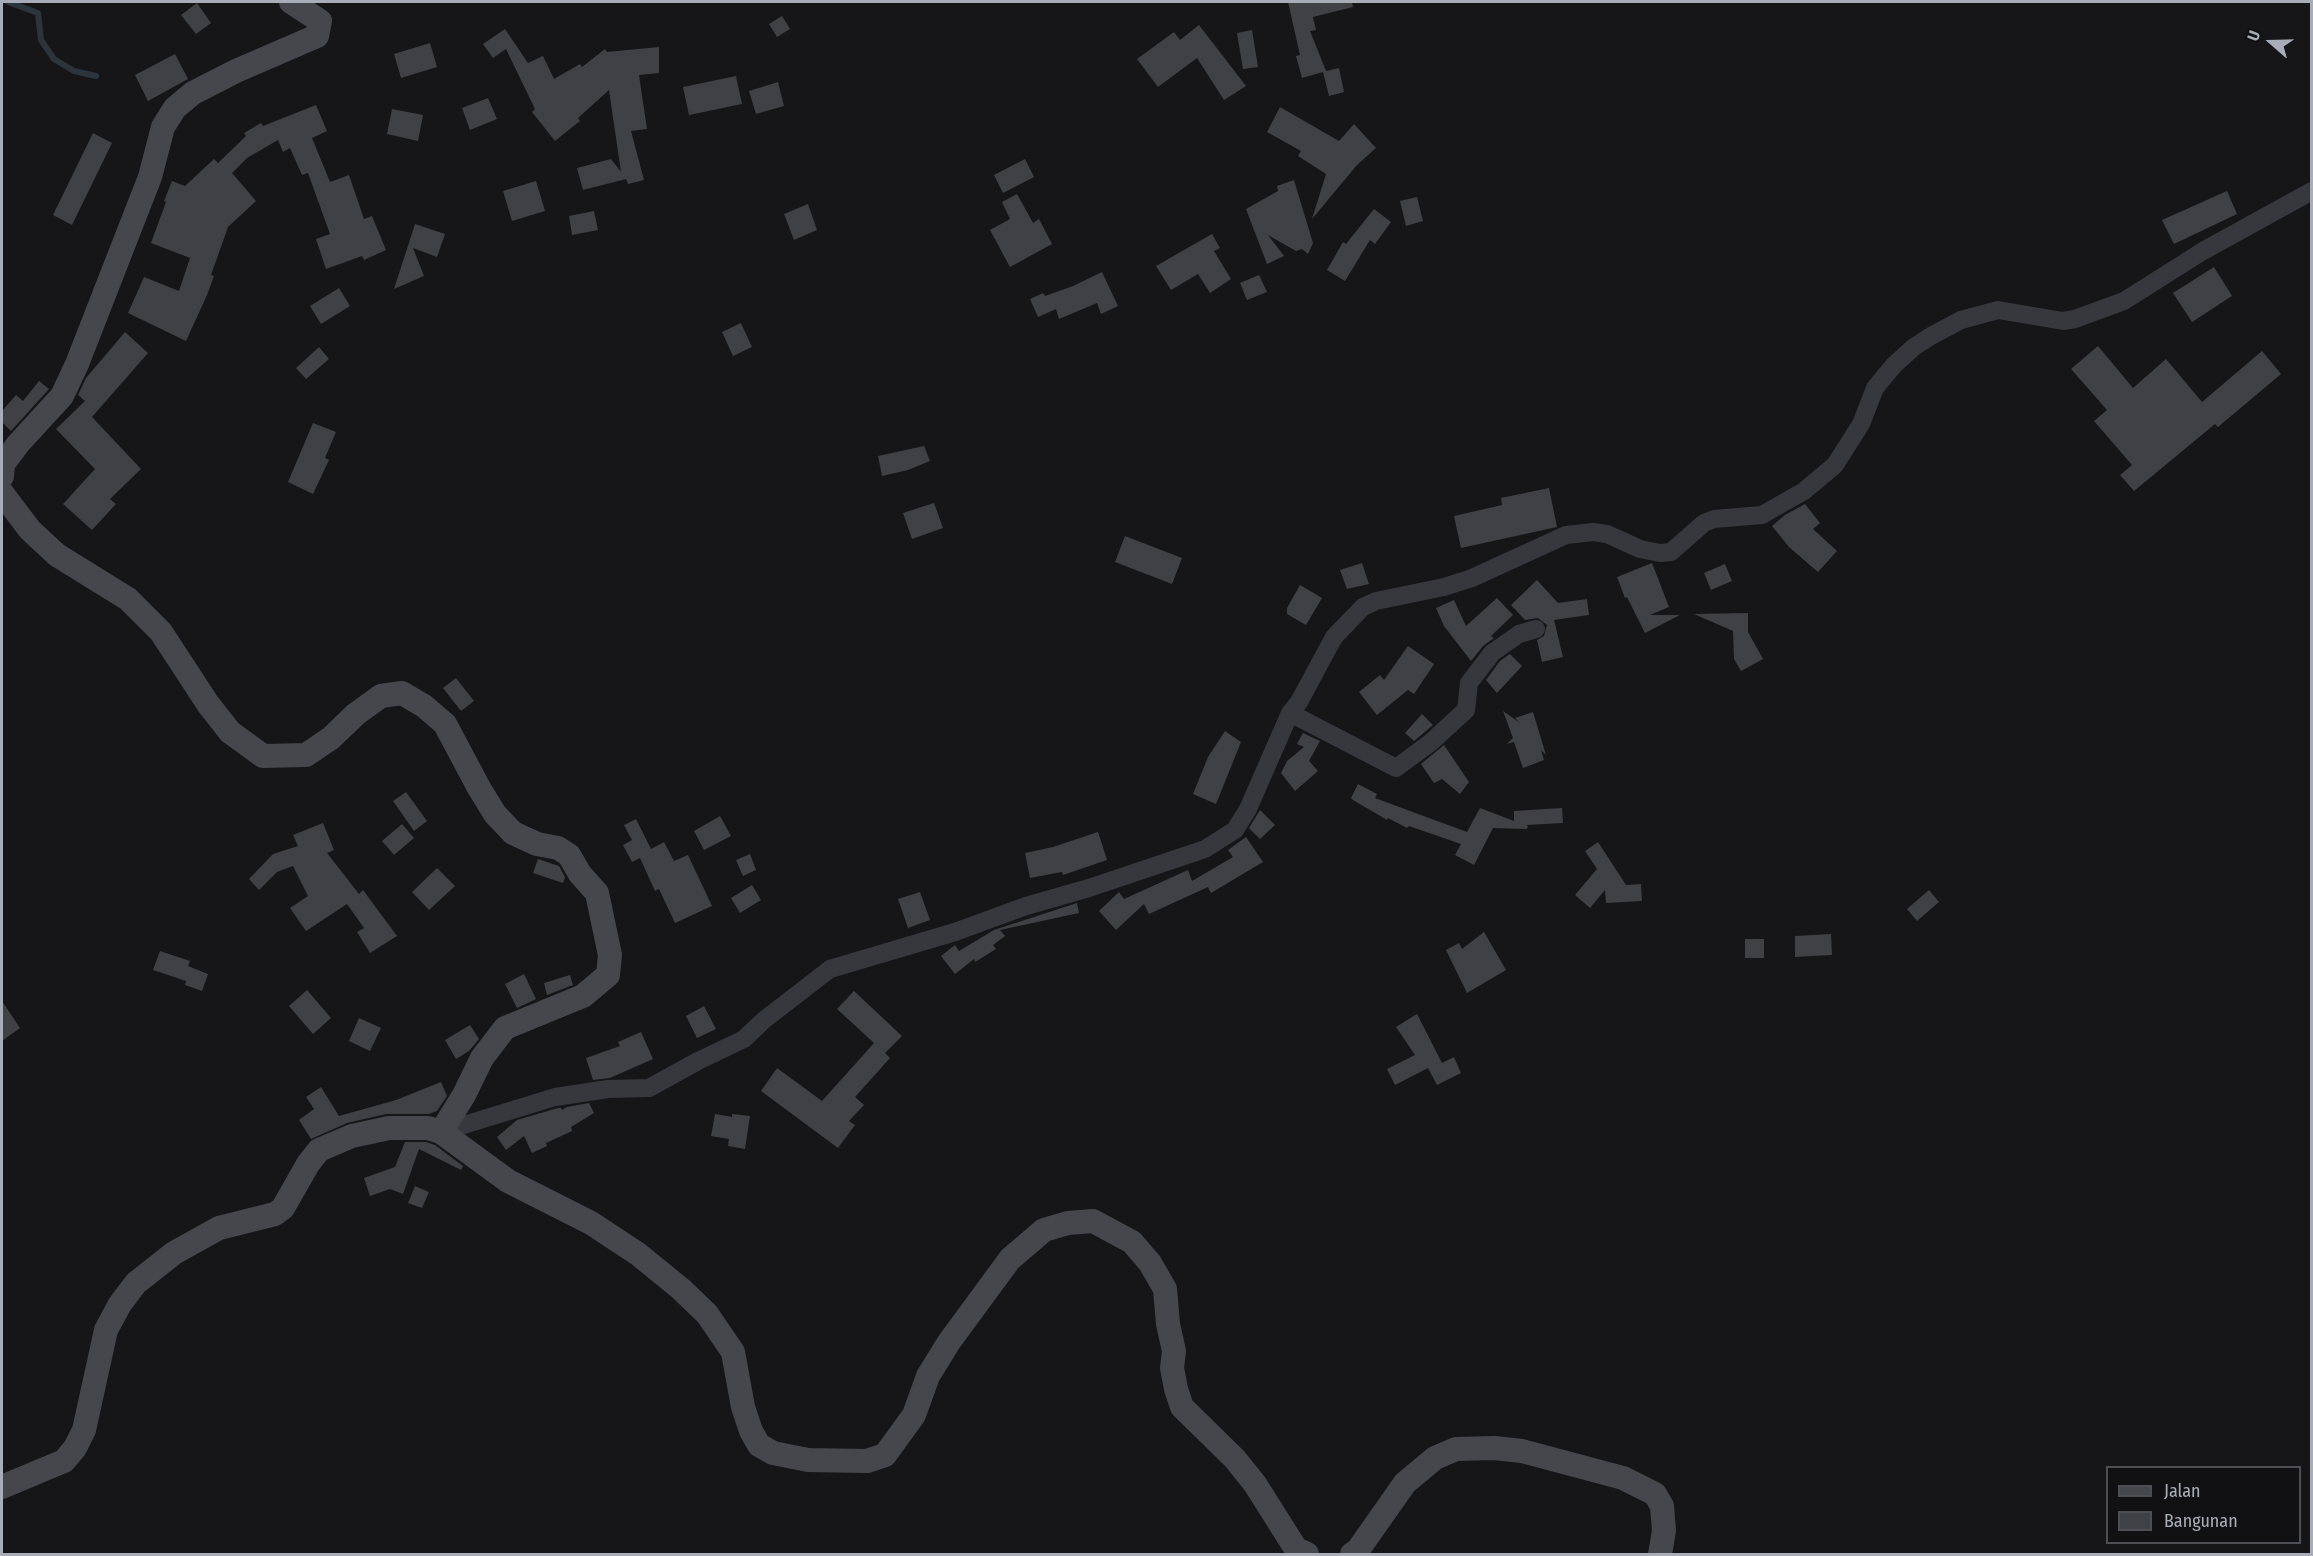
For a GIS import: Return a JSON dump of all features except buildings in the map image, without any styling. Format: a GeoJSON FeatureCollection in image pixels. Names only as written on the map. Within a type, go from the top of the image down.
{"type":"FeatureCollection","features":[{"type":"Feature","properties":{"kind":"street"},"geometry":{"type":"LineString","coordinates":[[2,476],[3,464],[62,396],[72,375],[150,177],[163,127],[175,108],[193,93],[236,71],[317,36],[320,21],[291,2]]}},
{"type":"Feature","properties":{"kind":"street"},"geometry":{"type":"LineString","coordinates":[[441,1132],[555,1097],[609,1089],[650,1088],[744,1039],[764,1020],[830,969],[955,932],[1026,906],[1089,888],[1205,849],[1235,830],[1248,809],[1290,713],[1299,702],[1334,637],[1363,607],[1376,601],[1444,587],[1472,578],[1566,535],[1593,532],[1607,534],[1640,549],[1660,553],[1671,552],[1704,523],[1714,519],[1762,515],[1804,491],[1835,465],[1861,424],[1875,388],[1894,365],[1914,347],[1931,336],[1961,320],[1998,310],[2063,321],[2075,319],[2124,301],[2203,251],[2312,191]]}},
{"type":"Feature","properties":{"kind":"street"},"geometry":{"type":"LineString","coordinates":[[2,493],[30,530],[57,555],[128,599],[161,632],[208,705],[230,732],[263,756],[306,755],[331,738],[356,714],[381,696],[402,693],[424,706],[445,724],[495,814],[513,832],[537,844],[558,848],[569,855],[580,874],[597,893],[610,955],[608,975],[583,996],[505,1028],[482,1058],[464,1095],[441,1132]]}},
{"type":"Feature","properties":{"kind":"street"},"geometry":{"type":"LineString","coordinates":[[1290,713],[1396,768],[1437,738],[1466,710],[1469,683],[1492,653],[1519,634],[1536,629]]}},
{"type":"Feature","properties":{"kind":"street"},"geometry":{"type":"LineString","coordinates":[[2,1487],[64,1461],[75,1448],[84,1430],[106,1330],[120,1304],[136,1283],[174,1253],[219,1228],[275,1214],[283,1208],[308,1164],[319,1150],[333,1142],[389,1128],[428,1128],[441,1132],[508,1181],[591,1223],[638,1254],[681,1289],[707,1314],[733,1352],[743,1407],[751,1431],[759,1445],[773,1453],[808,1460],[867,1461],[885,1455],[914,1415],[928,1376],[949,1342],[1010,1259],[1044,1230],[1068,1223],[1093,1221],[1132,1242],[1150,1263],[1165,1289],[1168,1324],[1174,1351],[1172,1368],[1182,1407],[1235,1459],[1255,1484],[1296,1549],[1307,1554]]}},
{"type":"Feature","properties":{"kind":"street"},"geometry":{"type":"LineString","coordinates":[[1352,1554],[1358,1550],[1405,1483],[1435,1458],[1456,1449],[1494,1448],[1522,1451],[1623,1478],[1655,1494],[1662,1506],[1664,1531],[1660,1554]]}},
{"type":"Feature","properties":{"kind":"waterway"},"geometry":{"type":"LineString","coordinates":[[8,2],[38,13],[41,40],[54,59],[74,71],[96,76]]}}]}
